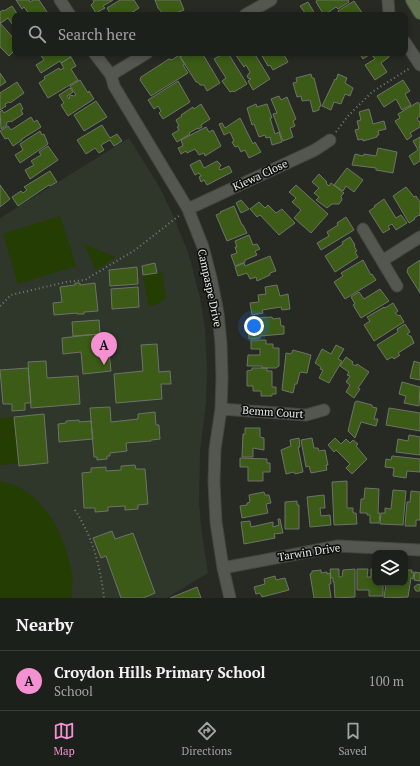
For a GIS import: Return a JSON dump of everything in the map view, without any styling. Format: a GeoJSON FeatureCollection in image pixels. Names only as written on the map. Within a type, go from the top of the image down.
{"type":"FeatureCollection","features":[{"type":"Feature","properties":{"kind":"main road"},"geometry":{"type":"LineString","coordinates":[[412,0],[420,13]]}},
{"type":"Feature","properties":{"kind":"street"},"geometry":{"type":"LineString","coordinates":[[60,0],[68,12]]}},
{"type":"Feature","properties":{"kind":"street"},"geometry":{"type":"LineString","coordinates":[[250,12],[271,0]]}},
{"type":"Feature","properties":{"kind":"street"},"geometry":{"type":"LineString","coordinates":[[388,0],[389,12]]}},
{"type":"Feature","properties":{"kind":"street"},"geometry":{"type":"LineString","coordinates":[[408,47],[419,64]]}},
{"type":"Feature","properties":{"kind":"street","name":"Campaspe Drive"},"geometry":{"type":"LineString","coordinates":[[96,56],[111,75],[114,86],[188,208],[203,247],[218,313],[221,344],[221,409],[215,449],[214,482],[216,522],[223,568],[230,598]]}},
{"type":"Feature","properties":{"kind":"street"},"geometry":{"type":"LineString","coordinates":[[111,75],[142,56]]}},
{"type":"Feature","properties":{"kind":"street","name":"Kiewa Close"},"geometry":{"type":"LineString","coordinates":[[188,208],[315,150],[330,140]]}},
{"type":"Feature","properties":{"kind":"street"},"geometry":{"type":"LineString","coordinates":[[363,229],[397,286]]}},
{"type":"Feature","properties":{"kind":"street"},"geometry":{"type":"LineString","coordinates":[[382,260],[420,237]]}},
{"type":"Feature","properties":{"kind":"street","name":"Bemm Court"},"geometry":{"type":"LineString","coordinates":[[221,409],[306,415],[324,410]]}},
{"type":"Feature","properties":{"kind":"street","name":"Tarwin Drive"},"geometry":{"type":"LineString","coordinates":[[223,568],[338,546],[420,550]]}},
{"type":"Feature","properties":{"kind":"path"},"geometry":{"type":"LineString","coordinates":[[330,140],[347,117],[372,92],[419,64]]}},
{"type":"Feature","properties":{"kind":"path"},"geometry":{"type":"LineString","coordinates":[[0,306],[11,295],[66,282],[85,280],[135,250],[188,208]]}},
{"type":"Feature","properties":{"kind":"path"},"geometry":{"type":"LineString","coordinates":[[75,510],[86,526],[96,554],[104,598]]}},
{"type":"Feature","properties":{"kind":"shaded area"},"geometry":{"type":"Polygon","coordinates":[[[129,138],[159,186],[172,213],[189,255],[200,298],[205,328],[207,372],[206,402],[200,453],[199,502],[208,573],[167,598],[0,598],[0,218],[129,138]]]}},
{"type":"Feature","properties":{"kind":"green space"},"geometry":{"type":"Polygon","coordinates":[[[60,216],[76,266],[18,284],[3,234],[60,216]]]}},
{"type":"Feature","properties":{"kind":"green space"},"geometry":{"type":"Polygon","coordinates":[[[84,244],[115,257],[96,270],[84,244]]]}},
{"type":"Feature","properties":{"kind":"green space"},"geometry":{"type":"Polygon","coordinates":[[[162,272],[166,298],[158,304],[149,306],[143,276],[162,272]]]}},
{"type":"Feature","properties":{"kind":"green space"},"geometry":{"type":"Polygon","coordinates":[[[14,417],[19,463],[0,465],[0,418],[14,417]]]}},
{"type":"Feature","properties":{"kind":"green space"},"geometry":{"type":"Polygon","coordinates":[[[0,481],[15,486],[29,494],[41,504],[50,516],[58,530],[69,561],[72,579],[71,598],[0,598],[0,481]]]}},
{"type":"Feature","properties":{"kind":"building"},"geometry":{"type":"Polygon","coordinates":[[[16,0],[29,0],[30,2],[33,0],[39,0],[47,12],[28,12],[24,7],[22,9],[16,0]]]}},
{"type":"Feature","properties":{"kind":"building"},"geometry":{"type":"Polygon","coordinates":[[[93,0],[113,0],[103,6],[105,8],[98,12],[95,12],[91,5],[94,2],[93,0]]]}},
{"type":"Feature","properties":{"kind":"building"},"geometry":{"type":"Polygon","coordinates":[[[120,0],[134,0],[139,8],[133,12],[109,12],[107,8],[120,0]]]}},
{"type":"Feature","properties":{"kind":"building"},"geometry":{"type":"Polygon","coordinates":[[[155,0],[180,0],[184,10],[178,12],[161,12],[155,0]]]}},
{"type":"Feature","properties":{"kind":"building"},"geometry":{"type":"Polygon","coordinates":[[[317,0],[348,0],[349,2],[338,9],[336,7],[328,12],[322,12],[316,2],[317,0]]]}},
{"type":"Feature","properties":{"kind":"building"},"geometry":{"type":"Polygon","coordinates":[[[354,1],[362,12],[338,12],[354,1]]]}},
{"type":"Feature","properties":{"kind":"building"},"geometry":{"type":"Polygon","coordinates":[[[308,2],[314,12],[304,12],[300,6],[308,2]]]}},
{"type":"Feature","properties":{"kind":"building"},"geometry":{"type":"Polygon","coordinates":[[[12,6],[16,12],[12,12],[12,24],[8,18],[1,23],[0,22],[0,12],[3,10],[4,11],[12,6]]]}},
{"type":"Feature","properties":{"kind":"building"},"geometry":{"type":"Polygon","coordinates":[[[0,23],[12,37],[12,53],[9,56],[0,47],[0,23]]]}},
{"type":"Feature","properties":{"kind":"building"},"geometry":{"type":"Polygon","coordinates":[[[41,56],[71,57],[61,63],[60,61],[41,73],[36,65],[44,60],[41,56]]]}},
{"type":"Feature","properties":{"kind":"building"},"geometry":{"type":"Polygon","coordinates":[[[180,56],[185,64],[183,65],[188,73],[151,96],[140,80],[141,77],[169,59],[172,60],[180,56]]]}},
{"type":"Feature","properties":{"kind":"building"},"geometry":{"type":"Polygon","coordinates":[[[204,56],[220,83],[207,91],[204,85],[200,85],[196,82],[180,57],[204,56]]]}},
{"type":"Feature","properties":{"kind":"building"},"geometry":{"type":"Polygon","coordinates":[[[219,56],[230,56],[247,84],[234,92],[230,92],[222,81],[226,78],[214,59],[219,56]]]}},
{"type":"Feature","properties":{"kind":"building"},"geometry":{"type":"Polygon","coordinates":[[[236,56],[256,56],[270,79],[253,90],[248,81],[251,79],[247,76],[250,72],[246,65],[244,67],[236,56]]]}},
{"type":"Feature","properties":{"kind":"building"},"geometry":{"type":"Polygon","coordinates":[[[262,56],[285,56],[288,62],[273,70],[270,65],[268,66],[262,56]]]}},
{"type":"Feature","properties":{"kind":"building"},"geometry":{"type":"Polygon","coordinates":[[[373,56],[389,57],[381,63],[387,72],[375,80],[365,65],[375,59],[373,56]]]}},
{"type":"Feature","properties":{"kind":"building"},"geometry":{"type":"Polygon","coordinates":[[[71,57],[76,66],[71,69],[78,80],[48,98],[39,83],[45,79],[44,77],[59,68],[60,70],[64,68],[61,63],[71,57]]]}},
{"type":"Feature","properties":{"kind":"building"},"geometry":{"type":"Polygon","coordinates":[[[0,73],[6,82],[0,86],[0,73]]]}},
{"type":"Feature","properties":{"kind":"building"},"geometry":{"type":"Polygon","coordinates":[[[311,74],[312,78],[314,78],[321,106],[319,107],[319,110],[313,112],[310,100],[302,101],[301,96],[297,97],[293,83],[297,82],[296,78],[311,74]]]}},
{"type":"Feature","properties":{"kind":"building"},"geometry":{"type":"Polygon","coordinates":[[[338,74],[347,78],[345,83],[353,88],[350,96],[345,94],[341,104],[334,102],[331,110],[322,106],[338,74]]]}},
{"type":"Feature","properties":{"kind":"building"},"geometry":{"type":"Polygon","coordinates":[[[80,80],[88,93],[89,91],[94,99],[68,116],[61,105],[64,103],[59,95],[70,88],[73,92],[67,96],[69,99],[70,95],[76,95],[70,86],[80,80]]]}},
{"type":"Feature","properties":{"kind":"building"},"geometry":{"type":"Polygon","coordinates":[[[403,80],[410,91],[405,94],[411,105],[402,110],[396,99],[384,107],[377,96],[403,80]]]}},
{"type":"Feature","properties":{"kind":"building"},"geometry":{"type":"Polygon","coordinates":[[[178,81],[190,102],[163,119],[159,113],[161,111],[158,106],[154,109],[148,100],[178,81]]]}},
{"type":"Feature","properties":{"kind":"building"},"geometry":{"type":"Polygon","coordinates":[[[17,82],[24,93],[10,103],[5,104],[6,106],[0,110],[0,93],[17,82]]]}},
{"type":"Feature","properties":{"kind":"building"},"geometry":{"type":"Polygon","coordinates":[[[279,96],[281,100],[287,97],[296,119],[293,121],[295,126],[290,128],[293,137],[283,141],[273,114],[277,113],[271,99],[279,96]]]}},
{"type":"Feature","properties":{"kind":"building"},"geometry":{"type":"Polygon","coordinates":[[[96,101],[107,117],[84,131],[74,115],[96,101]]]}},
{"type":"Feature","properties":{"kind":"building"},"geometry":{"type":"Polygon","coordinates":[[[418,102],[420,105],[420,116],[417,118],[419,122],[420,121],[420,127],[410,133],[412,136],[407,140],[395,121],[400,118],[398,114],[418,102]]]}},
{"type":"Feature","properties":{"kind":"building"},"geometry":{"type":"Polygon","coordinates":[[[20,103],[23,109],[21,110],[23,114],[11,122],[6,123],[7,125],[1,129],[0,112],[2,110],[4,113],[20,103]]]}},
{"type":"Feature","properties":{"kind":"building"},"geometry":{"type":"Polygon","coordinates":[[[201,104],[210,119],[201,125],[202,127],[189,133],[190,134],[177,142],[172,134],[179,130],[176,120],[193,107],[194,109],[201,104]]]}},
{"type":"Feature","properties":{"kind":"building"},"geometry":{"type":"Polygon","coordinates":[[[256,104],[257,107],[267,104],[272,118],[270,118],[275,134],[279,132],[282,142],[272,145],[270,137],[266,138],[265,135],[259,137],[254,124],[252,125],[247,108],[256,104]]]}},
{"type":"Feature","properties":{"kind":"building"},"geometry":{"type":"Polygon","coordinates":[[[369,109],[373,124],[384,121],[386,129],[378,131],[379,135],[377,135],[377,137],[363,141],[363,139],[358,140],[355,130],[359,129],[357,121],[361,120],[359,112],[369,109]]]}},
{"type":"Feature","properties":{"kind":"building"},"geometry":{"type":"Polygon","coordinates":[[[31,117],[34,122],[37,120],[41,127],[13,146],[8,138],[5,139],[0,131],[8,126],[11,130],[31,117]]]}},
{"type":"Feature","properties":{"kind":"building"},"geometry":{"type":"Polygon","coordinates":[[[240,118],[253,144],[255,142],[261,152],[249,158],[245,150],[241,152],[238,146],[235,147],[232,142],[234,141],[230,132],[224,135],[219,124],[222,123],[225,128],[240,118]]]}},
{"type":"Feature","properties":{"kind":"building"},"geometry":{"type":"Polygon","coordinates":[[[102,125],[110,138],[117,134],[122,141],[114,146],[110,140],[101,145],[104,150],[99,153],[95,148],[86,154],[77,140],[102,125]]]}},
{"type":"Feature","properties":{"kind":"building"},"geometry":{"type":"Polygon","coordinates":[[[206,127],[209,132],[213,130],[221,146],[205,156],[204,153],[199,155],[195,149],[181,154],[178,148],[183,146],[181,140],[206,127]]]}},
{"type":"Feature","properties":{"kind":"building"},"geometry":{"type":"Polygon","coordinates":[[[40,131],[42,135],[44,134],[48,144],[20,163],[15,155],[23,150],[20,144],[40,131]]]}},
{"type":"Feature","properties":{"kind":"building"},"geometry":{"type":"Polygon","coordinates":[[[420,137],[420,161],[414,165],[409,156],[418,150],[413,141],[420,137]]]}},
{"type":"Feature","properties":{"kind":"building"},"geometry":{"type":"Polygon","coordinates":[[[48,146],[58,160],[30,179],[25,170],[34,165],[31,161],[41,155],[39,152],[48,146]]]}},
{"type":"Feature","properties":{"kind":"building"},"geometry":{"type":"Polygon","coordinates":[[[378,148],[397,152],[393,173],[376,170],[376,168],[352,165],[355,154],[363,156],[364,154],[376,156],[378,148]]]}},
{"type":"Feature","properties":{"kind":"building"},"geometry":{"type":"Polygon","coordinates":[[[200,160],[204,168],[217,161],[221,165],[219,168],[220,170],[229,166],[232,172],[207,185],[204,180],[201,182],[199,177],[201,176],[199,173],[195,175],[190,165],[200,160]]]}},
{"type":"Feature","properties":{"kind":"building"},"geometry":{"type":"Polygon","coordinates":[[[347,168],[363,180],[354,192],[346,186],[343,191],[334,185],[347,168]]]}},
{"type":"Feature","properties":{"kind":"building"},"geometry":{"type":"Polygon","coordinates":[[[50,171],[57,182],[50,186],[49,185],[18,206],[12,197],[21,191],[23,193],[27,190],[24,187],[50,171]]]}},
{"type":"Feature","properties":{"kind":"building"},"geometry":{"type":"Polygon","coordinates":[[[319,174],[329,186],[331,183],[344,193],[341,196],[342,200],[339,204],[332,204],[327,208],[316,200],[319,197],[314,193],[319,188],[312,182],[319,174]]]}},
{"type":"Feature","properties":{"kind":"building"},"geometry":{"type":"Polygon","coordinates":[[[0,185],[10,199],[0,207],[0,185]]]}},
{"type":"Feature","properties":{"kind":"building"},"geometry":{"type":"Polygon","coordinates":[[[296,185],[328,214],[311,233],[294,218],[301,210],[292,202],[296,198],[289,192],[296,185]]]}},
{"type":"Feature","properties":{"kind":"building"},"geometry":{"type":"Polygon","coordinates":[[[406,187],[420,202],[420,216],[419,215],[414,218],[415,219],[409,223],[393,196],[406,187]]]}},
{"type":"Feature","properties":{"kind":"building"},"geometry":{"type":"Polygon","coordinates":[[[384,199],[396,218],[401,215],[407,223],[396,230],[392,224],[388,226],[390,229],[383,233],[369,211],[384,199]]]}},
{"type":"Feature","properties":{"kind":"building"},"geometry":{"type":"Polygon","coordinates":[[[241,200],[249,209],[241,213],[236,203],[241,200]]]}},
{"type":"Feature","properties":{"kind":"building"},"geometry":{"type":"Polygon","coordinates":[[[259,202],[265,208],[268,205],[276,213],[282,209],[295,223],[279,235],[260,215],[257,217],[250,209],[259,202]]]}},
{"type":"Feature","properties":{"kind":"building"},"geometry":{"type":"Polygon","coordinates":[[[234,206],[247,233],[227,241],[216,215],[234,206]]]}},
{"type":"Feature","properties":{"kind":"building"},"geometry":{"type":"Polygon","coordinates":[[[346,217],[354,230],[321,250],[317,243],[329,236],[327,232],[338,225],[337,223],[346,217]]]}},
{"type":"Feature","properties":{"kind":"building"},"geometry":{"type":"Polygon","coordinates":[[[249,235],[253,245],[257,244],[260,249],[255,251],[257,255],[235,266],[231,255],[237,253],[235,241],[249,235]]]}},
{"type":"Feature","properties":{"kind":"building"},"geometry":{"type":"Polygon","coordinates":[[[350,237],[355,245],[354,246],[357,251],[355,252],[358,257],[335,272],[325,256],[343,244],[342,242],[350,237]]]}},
{"type":"Feature","properties":{"kind":"building"},"geometry":{"type":"Polygon","coordinates":[[[270,256],[276,271],[270,273],[270,275],[257,281],[256,277],[250,279],[247,273],[238,276],[235,267],[244,263],[245,266],[270,256]]]}},
{"type":"Feature","properties":{"kind":"building"},"geometry":{"type":"Polygon","coordinates":[[[363,260],[371,275],[372,274],[376,280],[345,299],[334,282],[343,276],[341,273],[363,260]]]}},
{"type":"Feature","properties":{"kind":"building"},"geometry":{"type":"Polygon","coordinates":[[[420,260],[420,293],[407,272],[408,268],[420,260]]]}},
{"type":"Feature","properties":{"kind":"building"},"geometry":{"type":"Polygon","coordinates":[[[155,263],[157,273],[143,275],[142,266],[155,263]]]}},
{"type":"Feature","properties":{"kind":"building"},"geometry":{"type":"Polygon","coordinates":[[[137,267],[138,284],[110,286],[109,270],[137,267]]]}},
{"type":"Feature","properties":{"kind":"building"},"geometry":{"type":"Polygon","coordinates":[[[75,283],[80,283],[80,285],[95,283],[98,311],[84,312],[84,314],[77,313],[54,315],[53,303],[62,302],[60,287],[75,285],[75,283]]]}},
{"type":"Feature","properties":{"kind":"building"},"geometry":{"type":"Polygon","coordinates":[[[277,285],[280,296],[288,294],[290,309],[282,310],[281,307],[262,310],[263,313],[252,315],[250,303],[259,302],[258,295],[266,294],[265,287],[277,285]]]}},
{"type":"Feature","properties":{"kind":"building"},"geometry":{"type":"Polygon","coordinates":[[[138,287],[139,307],[112,309],[111,289],[138,287]]]}},
{"type":"Feature","properties":{"kind":"building"},"geometry":{"type":"Polygon","coordinates":[[[380,289],[389,301],[361,318],[353,305],[355,304],[351,297],[359,292],[364,299],[380,289]]]}},
{"type":"Feature","properties":{"kind":"building"},"geometry":{"type":"Polygon","coordinates":[[[393,303],[398,311],[395,313],[399,316],[400,315],[404,322],[374,341],[364,325],[370,321],[367,317],[393,303]]]}},
{"type":"Feature","properties":{"kind":"building"},"geometry":{"type":"Polygon","coordinates":[[[272,317],[273,319],[280,318],[281,326],[284,326],[284,334],[260,336],[260,338],[249,339],[248,328],[255,327],[255,324],[257,324],[257,318],[272,317]]]}},
{"type":"Feature","properties":{"kind":"building"},"geometry":{"type":"Polygon","coordinates":[[[99,320],[100,334],[73,336],[72,322],[99,320]]]}},
{"type":"Feature","properties":{"kind":"building"},"geometry":{"type":"Polygon","coordinates":[[[405,324],[410,332],[407,334],[411,336],[414,343],[398,353],[400,355],[394,359],[392,357],[387,360],[377,345],[398,332],[397,329],[405,324]]]}},
{"type":"Feature","properties":{"kind":"building"},"geometry":{"type":"Polygon","coordinates":[[[107,333],[111,371],[83,374],[81,352],[63,354],[62,338],[107,333]]]}},
{"type":"Feature","properties":{"kind":"building"},"geometry":{"type":"Polygon","coordinates":[[[251,340],[266,340],[266,344],[273,344],[273,348],[279,348],[279,366],[276,368],[262,368],[262,366],[247,366],[248,355],[260,355],[260,349],[251,349],[251,340]]]}},
{"type":"Feature","properties":{"kind":"building"},"geometry":{"type":"Polygon","coordinates":[[[157,344],[159,372],[170,371],[171,384],[161,384],[162,399],[116,403],[114,374],[143,371],[141,345],[157,344]]]}},
{"type":"Feature","properties":{"kind":"building"},"geometry":{"type":"Polygon","coordinates":[[[336,345],[344,349],[338,359],[342,361],[329,383],[319,378],[323,370],[320,369],[321,367],[315,363],[322,349],[331,354],[336,345]]]}},
{"type":"Feature","properties":{"kind":"building"},"geometry":{"type":"Polygon","coordinates":[[[293,350],[311,355],[307,373],[300,372],[293,393],[282,390],[286,353],[291,354],[293,350]]]}},
{"type":"Feature","properties":{"kind":"building"},"geometry":{"type":"Polygon","coordinates":[[[346,357],[353,362],[352,364],[356,366],[357,364],[369,372],[358,388],[360,389],[354,398],[346,392],[350,385],[346,382],[350,376],[347,375],[349,372],[340,366],[346,357]]]}},
{"type":"Feature","properties":{"kind":"building"},"geometry":{"type":"Polygon","coordinates":[[[46,361],[47,378],[78,376],[80,404],[31,408],[28,362],[46,361]]]}},
{"type":"Feature","properties":{"kind":"building"},"geometry":{"type":"Polygon","coordinates":[[[414,361],[420,363],[420,380],[410,378],[414,361]]]}},
{"type":"Feature","properties":{"kind":"building"},"geometry":{"type":"Polygon","coordinates":[[[28,368],[31,403],[25,403],[25,410],[12,411],[12,404],[3,404],[0,370],[28,368]]]}},
{"type":"Feature","properties":{"kind":"building"},"geometry":{"type":"Polygon","coordinates":[[[252,368],[267,368],[267,371],[272,371],[272,387],[276,387],[276,394],[272,394],[272,396],[261,396],[261,391],[253,391],[253,386],[247,386],[247,371],[252,370],[252,368]]]}},
{"type":"Feature","properties":{"kind":"building"},"geometry":{"type":"Polygon","coordinates":[[[402,382],[420,387],[419,406],[404,403],[406,396],[399,394],[402,382]]]}},
{"type":"Feature","properties":{"kind":"building"},"geometry":{"type":"Polygon","coordinates":[[[357,401],[377,408],[374,419],[378,419],[376,426],[361,422],[355,438],[348,431],[355,402],[357,401]]]}},
{"type":"Feature","properties":{"kind":"building"},"geometry":{"type":"Polygon","coordinates":[[[110,407],[111,422],[138,419],[138,414],[155,412],[156,425],[159,425],[160,439],[126,443],[127,451],[110,453],[110,456],[107,456],[107,459],[97,460],[97,457],[94,457],[90,408],[110,407]]]}},
{"type":"Feature","properties":{"kind":"building"},"geometry":{"type":"Polygon","coordinates":[[[389,408],[420,413],[420,431],[386,425],[389,408]]]}},
{"type":"Feature","properties":{"kind":"building"},"geometry":{"type":"Polygon","coordinates":[[[44,414],[48,463],[19,466],[14,417],[44,414]]]}},
{"type":"Feature","properties":{"kind":"building"},"geometry":{"type":"Polygon","coordinates":[[[79,420],[79,422],[91,421],[93,439],[59,442],[58,424],[66,423],[66,421],[79,420]]]}},
{"type":"Feature","properties":{"kind":"building"},"geometry":{"type":"Polygon","coordinates":[[[245,428],[260,428],[260,437],[264,438],[264,450],[253,448],[253,457],[242,457],[243,434],[245,434],[245,428]]]}},
{"type":"Feature","properties":{"kind":"building"},"geometry":{"type":"Polygon","coordinates":[[[409,435],[420,437],[420,455],[396,452],[398,439],[408,441],[409,435]]]}},
{"type":"Feature","properties":{"kind":"building"},"geometry":{"type":"Polygon","coordinates":[[[299,438],[300,447],[298,447],[303,472],[286,474],[281,450],[291,446],[290,440],[299,438]]]}},
{"type":"Feature","properties":{"kind":"building"},"geometry":{"type":"Polygon","coordinates":[[[312,438],[314,448],[318,448],[319,451],[325,450],[328,465],[326,465],[327,470],[311,473],[309,466],[306,467],[301,440],[312,438]]]}},
{"type":"Feature","properties":{"kind":"building"},"geometry":{"type":"Polygon","coordinates":[[[335,438],[341,444],[346,439],[350,443],[353,440],[358,444],[356,446],[367,459],[352,474],[346,468],[350,464],[336,450],[334,452],[328,445],[335,438]]]}},
{"type":"Feature","properties":{"kind":"building"},"geometry":{"type":"Polygon","coordinates":[[[392,456],[420,459],[420,472],[407,471],[406,478],[393,476],[394,468],[385,467],[386,459],[391,460],[392,456]]]}},
{"type":"Feature","properties":{"kind":"building"},"geometry":{"type":"Polygon","coordinates":[[[240,458],[267,459],[267,463],[270,463],[270,472],[263,472],[263,481],[248,481],[248,467],[240,467],[240,458]]]}},
{"type":"Feature","properties":{"kind":"building"},"geometry":{"type":"Polygon","coordinates":[[[135,465],[136,469],[145,469],[148,504],[138,505],[138,509],[125,510],[125,506],[108,507],[108,511],[95,512],[95,508],[84,508],[82,473],[91,472],[91,468],[106,467],[106,471],[121,470],[121,466],[135,465]]]}},
{"type":"Feature","properties":{"kind":"building"},"geometry":{"type":"Polygon","coordinates":[[[347,481],[347,508],[353,508],[353,513],[356,513],[357,524],[334,525],[332,482],[347,481]]]}},
{"type":"Feature","properties":{"kind":"building"},"geometry":{"type":"Polygon","coordinates":[[[365,488],[379,489],[379,523],[370,523],[370,515],[367,515],[367,513],[360,513],[361,499],[364,499],[365,488]]]}},
{"type":"Feature","properties":{"kind":"building"},"geometry":{"type":"Polygon","coordinates":[[[393,490],[406,491],[403,525],[380,524],[381,513],[385,513],[385,508],[391,509],[393,490]]]}},
{"type":"Feature","properties":{"kind":"building"},"geometry":{"type":"Polygon","coordinates":[[[411,491],[420,492],[420,520],[416,520],[416,526],[405,526],[407,502],[410,502],[411,491]]]}},
{"type":"Feature","properties":{"kind":"building"},"geometry":{"type":"Polygon","coordinates":[[[264,492],[265,495],[269,495],[271,503],[266,504],[268,513],[242,518],[240,506],[247,505],[247,503],[250,502],[249,495],[264,492]]]}},
{"type":"Feature","properties":{"kind":"building"},"geometry":{"type":"Polygon","coordinates":[[[324,495],[325,508],[320,508],[321,516],[330,515],[331,525],[310,527],[307,497],[324,495]]]}},
{"type":"Feature","properties":{"kind":"building"},"geometry":{"type":"Polygon","coordinates":[[[297,501],[297,505],[299,505],[299,529],[285,529],[285,502],[297,501]]]}},
{"type":"Feature","properties":{"kind":"building"},"geometry":{"type":"Polygon","coordinates":[[[278,519],[280,519],[283,533],[274,534],[275,538],[244,544],[241,522],[250,521],[251,527],[273,522],[273,527],[279,525],[278,519]]]}},
{"type":"Feature","properties":{"kind":"building"},"geometry":{"type":"Polygon","coordinates":[[[112,531],[115,539],[133,533],[155,593],[143,598],[121,598],[106,556],[101,558],[93,538],[112,531]]]}},
{"type":"Feature","properties":{"kind":"building"},"geometry":{"type":"Polygon","coordinates":[[[330,569],[339,569],[339,577],[342,577],[343,570],[355,569],[355,597],[335,598],[334,582],[333,578],[331,578],[330,569]]]}},
{"type":"Feature","properties":{"kind":"building"},"geometry":{"type":"Polygon","coordinates":[[[357,569],[368,569],[367,577],[371,577],[372,569],[372,586],[383,586],[383,596],[369,596],[369,590],[357,590],[357,569]]]}},
{"type":"Feature","properties":{"kind":"building"},"geometry":{"type":"Polygon","coordinates":[[[321,570],[321,573],[330,573],[331,584],[329,584],[331,598],[314,598],[310,574],[312,571],[321,570]]]}},
{"type":"Feature","properties":{"kind":"building"},"geometry":{"type":"Polygon","coordinates":[[[408,570],[412,570],[411,572],[414,572],[413,579],[411,578],[408,597],[384,598],[386,586],[408,586],[408,570]]]}},
{"type":"Feature","properties":{"kind":"building"},"geometry":{"type":"Polygon","coordinates":[[[415,572],[420,573],[420,581],[414,580],[415,572]]]}},
{"type":"Feature","properties":{"kind":"building"},"geometry":{"type":"Polygon","coordinates":[[[275,576],[276,580],[285,578],[289,590],[262,597],[260,593],[256,594],[254,587],[265,584],[264,579],[275,576]]]}},
{"type":"Feature","properties":{"kind":"building"},"geometry":{"type":"Polygon","coordinates":[[[418,584],[420,585],[420,591],[416,591],[414,587],[418,584]]]}},
{"type":"Feature","properties":{"kind":"building"},"geometry":{"type":"Polygon","coordinates":[[[197,587],[201,598],[170,598],[197,587]]]}},
{"type":"Feature","properties":{"kind":"place","name":"Croydon Hills Primary School"},"geometry":{"type":"Point","coordinates":[104,365]}}]}
